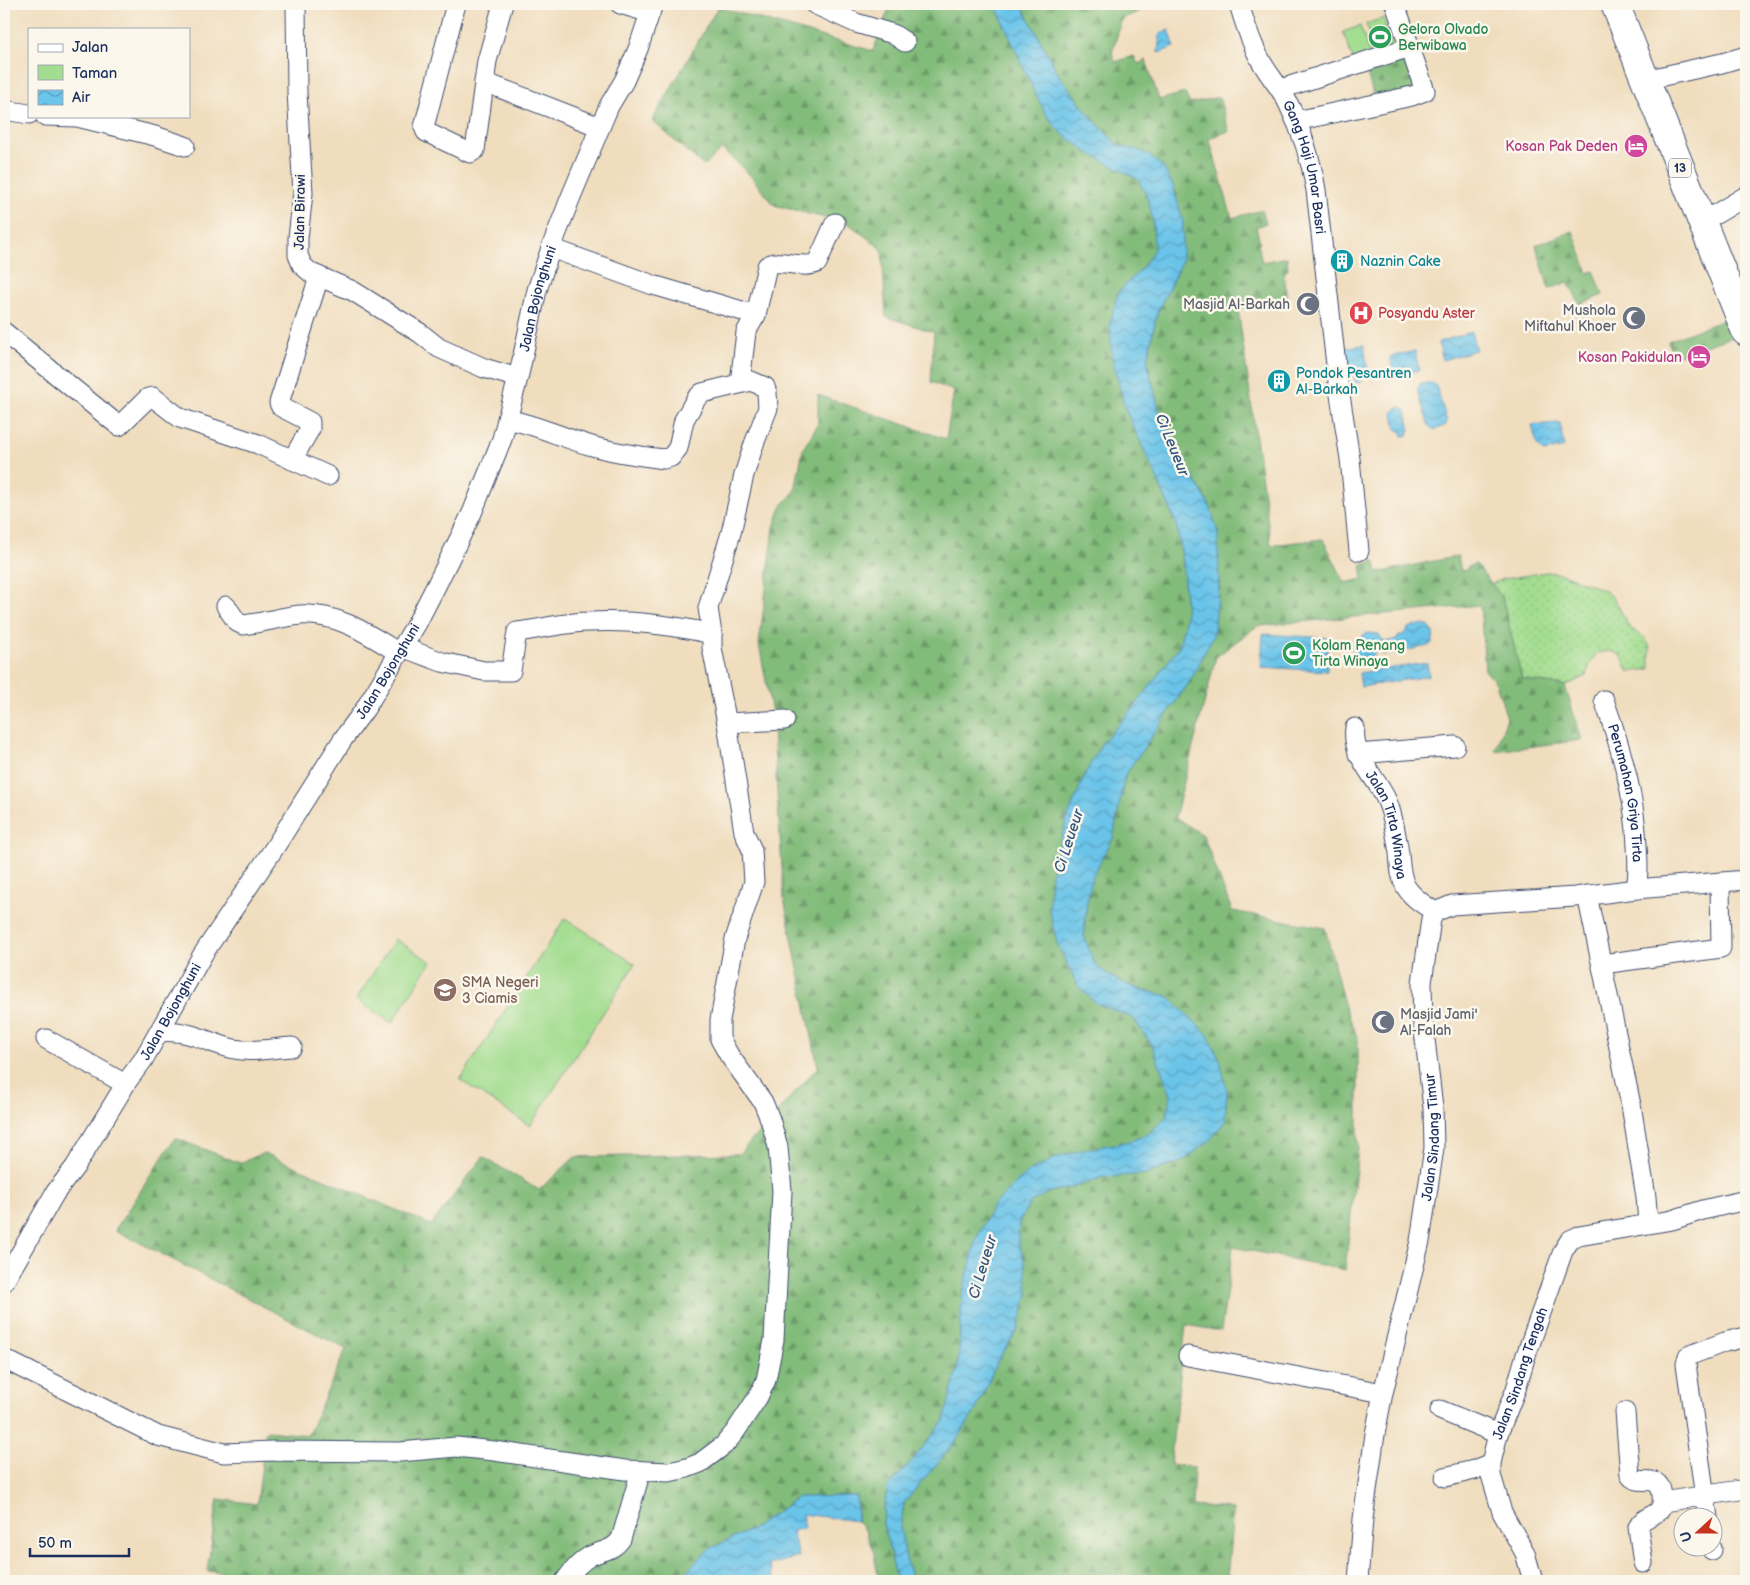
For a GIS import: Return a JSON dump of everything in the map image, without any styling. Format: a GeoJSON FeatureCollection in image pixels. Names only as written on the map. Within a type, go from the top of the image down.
{"type":"FeatureCollection","features":[{"type":"Feature","properties":{"kind":"highway","name":"13"},"geometry":{"type":"LineString","coordinates":[[1614,4],[1746,332]]}},
{"type":"Feature","properties":{"kind":"street","name":"Jalan Birawi"},"geometry":{"type":"LineString","coordinates":[[296,4],[297,92],[303,193],[298,255],[302,264],[311,273],[352,291],[420,333],[438,348],[484,368],[518,378]]}},
{"type":"Feature","properties":{"kind":"street"},"geometry":{"type":"LineString","coordinates":[[456,4],[424,127],[426,132],[470,152],[475,150],[490,48],[503,4]]}},
{"type":"Feature","properties":{"kind":"street"},"geometry":{"type":"LineString","coordinates":[[620,4],[652,8]]}},
{"type":"Feature","properties":{"kind":"street"},"geometry":{"type":"LineString","coordinates":[[814,4],[856,23],[893,34],[905,42]]}},
{"type":"Feature","properties":{"kind":"street","name":"Gang Haji Umar Basri"},"geometry":{"type":"LineString","coordinates":[[1239,4],[1260,59],[1281,89],[1311,160],[1334,348],[1350,459],[1360,551]]}},
{"type":"Feature","properties":{"kind":"street"},"geometry":{"type":"LineString","coordinates":[[1296,121],[1412,96],[1425,91],[1395,4]]}},
{"type":"Feature","properties":{"kind":"street","name":"Jalan Bojonghuni"},"geometry":{"type":"LineString","coordinates":[[4,1282],[55,1193],[75,1167],[125,1084],[143,1060],[202,954],[275,847],[343,739],[366,709],[417,623],[461,536],[502,439],[518,378],[537,290],[551,248],[600,127],[638,49],[652,8]]}},
{"type":"Feature","properties":{"kind":"street"},"geometry":{"type":"LineString","coordinates":[[1281,89],[1410,47]]}},
{"type":"Feature","properties":{"kind":"street"},"geometry":{"type":"LineString","coordinates":[[1645,80],[1746,56]]}},
{"type":"Feature","properties":{"kind":"street"},"geometry":{"type":"LineString","coordinates":[[484,82],[600,127]]}},
{"type":"Feature","properties":{"kind":"street"},"geometry":{"type":"LineString","coordinates":[[4,110],[28,114]]}},
{"type":"Feature","properties":{"kind":"street"},"geometry":{"type":"LineString","coordinates":[[80,118],[155,136],[184,146]]}},
{"type":"Feature","properties":{"kind":"street"},"geometry":{"type":"LineString","coordinates":[[1701,220],[1741,204]]}},
{"type":"Feature","properties":{"kind":"street"},"geometry":{"type":"LineString","coordinates":[[740,382],[746,332],[756,315],[767,266],[773,263],[808,266],[817,263],[835,224]]}},
{"type":"Feature","properties":{"kind":"street"},"geometry":{"type":"LineString","coordinates":[[551,248],[653,285],[756,315]]}},
{"type":"Feature","properties":{"kind":"street"},"geometry":{"type":"LineString","coordinates":[[292,460],[310,429],[310,422],[282,407],[279,403],[319,277]]}},
{"type":"Feature","properties":{"kind":"street"},"geometry":{"type":"LineString","coordinates":[[4,332],[119,426],[148,398],[153,397],[180,418],[258,444],[328,476]]}},
{"type":"Feature","properties":{"kind":"street"},"geometry":{"type":"LineString","coordinates":[[4,1359],[158,1436],[224,1453],[272,1451],[400,1452],[456,1447],[601,1468],[669,1472],[700,1463],[724,1445],[758,1397],[766,1380],[774,1340],[782,1191],[778,1147],[770,1119],[763,1102],[724,1048],[720,1039],[719,1030],[735,939],[754,882],[752,850],[744,832],[727,723],[712,648],[708,608],[731,532],[744,475],[768,408],[767,393],[765,387],[750,381],[702,393],[696,399],[684,420],[678,448],[671,456],[664,459],[618,453],[591,446],[530,424],[507,419]]}},
{"type":"Feature","properties":{"kind":"street"},"geometry":{"type":"LineString","coordinates":[[226,606],[238,622],[243,625],[300,615],[326,617],[355,626],[401,650],[442,662],[484,671],[511,671],[517,632],[588,622],[628,622],[673,625],[712,634]]}},
{"type":"Feature","properties":{"kind":"street","name":"Perumahan Griya Tirta"},"geometry":{"type":"LineString","coordinates":[[1604,700],[1618,742],[1636,819],[1639,876],[1636,888]]}},
{"type":"Feature","properties":{"kind":"street"},"geometry":{"type":"LineString","coordinates":[[727,723],[785,720]]}},
{"type":"Feature","properties":{"kind":"street","name":"Jalan Tirta Winaya"},"geometry":{"type":"LineString","coordinates":[[1355,728],[1355,744],[1358,754],[1380,786],[1387,802],[1395,829],[1402,879],[1406,888],[1416,899],[1435,912]]}},
{"type":"Feature","properties":{"kind":"street"},"geometry":{"type":"LineString","coordinates":[[1358,754],[1455,746]]}},
{"type":"Feature","properties":{"kind":"street"},"geometry":{"type":"LineString","coordinates":[[1435,912],[1452,905],[1588,895],[1636,888],[1746,880]]}},
{"type":"Feature","properties":{"kind":"street"},"geometry":{"type":"LineString","coordinates":[[1602,964],[1721,948],[1720,882]]}},
{"type":"Feature","properties":{"kind":"street"},"geometry":{"type":"LineString","coordinates":[[1588,895],[1631,1105],[1646,1197],[1648,1223]]}},
{"type":"Feature","properties":{"kind":"street","name":"Jalan Sindang Timur"},"geometry":{"type":"LineString","coordinates":[[1358,1581],[1359,1554],[1368,1478],[1383,1393],[1420,1241],[1434,1148],[1433,1108],[1423,1022],[1422,983],[1431,919],[1435,912]]}},
{"type":"Feature","properties":{"kind":"street"},"geometry":{"type":"LineString","coordinates":[[159,1032],[174,1030],[241,1050],[292,1047]]}},
{"type":"Feature","properties":{"kind":"street"},"geometry":{"type":"LineString","coordinates":[[46,1039],[125,1084]]}},
{"type":"Feature","properties":{"kind":"street","name":"Jalan Sindang Tengah"},"geometry":{"type":"LineString","coordinates":[[1533,1581],[1525,1553],[1502,1512],[1491,1475],[1491,1464],[1498,1434],[1516,1389],[1555,1269],[1563,1251],[1570,1240],[1591,1233],[1672,1220],[1703,1210],[1746,1200]]}},
{"type":"Feature","properties":{"kind":"street"},"geometry":{"type":"LineString","coordinates":[[1707,1508],[1686,1364],[1688,1356],[1717,1344],[1746,1336]]}},
{"type":"Feature","properties":{"kind":"street"},"geometry":{"type":"LineString","coordinates":[[1188,1356],[1383,1393]]}},
{"type":"Feature","properties":{"kind":"street"},"geometry":{"type":"LineString","coordinates":[[1440,1410],[1498,1434]]}},
{"type":"Feature","properties":{"kind":"street"},"geometry":{"type":"LineString","coordinates":[[1625,1412],[1630,1475],[1636,1480],[1649,1480],[1659,1486],[1663,1502],[1657,1513],[1640,1524],[1638,1528],[1643,1563]]}},
{"type":"Feature","properties":{"kind":"street"},"geometry":{"type":"LineString","coordinates":[[1444,1477],[1491,1464]]}},
{"type":"Feature","properties":{"kind":"street"},"geometry":{"type":"LineString","coordinates":[[565,1581],[583,1561],[592,1555],[616,1546],[621,1539],[640,1471]]}},
{"type":"Feature","properties":{"kind":"street"},"geometry":{"type":"LineString","coordinates":[[1663,1502],[1746,1489]]}},
{"type":"Feature","properties":{"kind":"green space"},"geometry":{"type":"Polygon","coordinates":[[[888,4],[995,4],[1035,93],[1117,167],[1138,179],[1147,196],[1153,220],[1154,250],[1142,268],[1118,293],[1158,480],[1176,523],[1183,562],[1186,617],[1179,647],[1136,705],[1102,743],[1086,772],[1067,819],[1052,874],[1049,909],[1096,1003],[1133,1018],[1152,1045],[1171,1095],[1167,1117],[1147,1135],[1130,1141],[1083,1150],[976,1240],[962,1297],[958,1366],[944,1421],[912,1461],[887,1488],[883,1523],[897,1581],[879,1581],[874,1554],[866,1532],[857,1521],[856,1496],[798,1497],[753,1529],[709,1549],[677,1581],[256,1581],[256,1578],[207,1571],[218,1499],[257,1504],[266,1431],[308,1435],[346,1349],[115,1230],[175,1138],[240,1163],[264,1153],[431,1225],[483,1157],[539,1190],[575,1157],[739,1154],[818,1067],[784,899],[772,713],[759,644],[774,527],[781,507],[795,491],[803,449],[818,424],[818,395],[946,439],[954,391],[931,382],[934,332],[886,317],[882,249],[849,224],[774,205],[749,174],[722,149],[704,166],[652,121],[718,7],[873,51],[888,11],[888,4]]]}},
{"type":"Feature","properties":{"kind":"green space"},"geometry":{"type":"Polygon","coordinates":[[[1021,4],[1155,4],[1122,19],[1112,53],[1115,62],[1134,56],[1138,64],[1146,60],[1159,100],[1185,93],[1190,104],[1219,97],[1229,131],[1209,138],[1232,218],[1262,210],[1266,223],[1256,227],[1262,262],[1287,257],[1288,270],[1284,272],[1287,302],[1238,308],[1271,545],[1323,539],[1345,583],[1363,579],[1361,565],[1375,561],[1377,573],[1458,556],[1461,571],[1476,564],[1502,597],[1522,679],[1565,686],[1582,740],[1495,751],[1507,718],[1496,683],[1485,670],[1480,605],[1257,626],[1216,657],[1175,817],[1203,835],[1232,911],[1325,928],[1344,1004],[1358,1039],[1358,1149],[1345,1270],[1233,1247],[1221,1331],[1186,1325],[1170,1464],[1194,1467],[1192,1506],[1233,1509],[1227,1581],[912,1581],[900,1528],[904,1503],[957,1440],[977,1408],[997,1362],[1018,1329],[1025,1264],[1018,1242],[1019,1222],[1030,1203],[1049,1192],[1078,1186],[1102,1177],[1146,1174],[1183,1161],[1210,1140],[1168,996],[1135,988],[1111,977],[1094,965],[1084,936],[1086,908],[1092,876],[1113,838],[1125,775],[1190,681],[1213,635],[1219,588],[1210,506],[1159,411],[1147,361],[1157,313],[1182,260],[1144,152],[1117,145],[1086,111],[1060,77],[1021,4]]]}},
{"type":"Feature","properties":{"kind":"green space","name":"Gelora Olvado Berwibawa"},"geometry":{"type":"Polygon","coordinates":[[[1383,18],[1394,50],[1377,55],[1366,24],[1383,18]]]}},
{"type":"Feature","properties":{"kind":"green space"},"geometry":{"type":"Polygon","coordinates":[[[1360,26],[1371,57],[1354,63],[1343,32],[1360,26]]]}},
{"type":"Feature","properties":{"kind":"green space"},"geometry":{"type":"Polygon","coordinates":[[[1406,52],[1419,88],[1375,101],[1365,66],[1406,52]]]}},
{"type":"Feature","properties":{"kind":"green space"},"geometry":{"type":"Polygon","coordinates":[[[1573,231],[1588,273],[1594,271],[1603,295],[1580,304],[1568,282],[1549,289],[1536,245],[1573,231]]]}},
{"type":"Feature","properties":{"kind":"green space"},"geometry":{"type":"Polygon","coordinates":[[[1729,318],[1736,335],[1674,357],[1668,341],[1729,318]]]}},
{"type":"Feature","properties":{"kind":"green space"},"geometry":{"type":"Polygon","coordinates":[[[1547,572],[1562,574],[1604,590],[1615,600],[1629,627],[1645,638],[1650,647],[1650,669],[1629,672],[1621,655],[1611,651],[1597,653],[1590,664],[1586,676],[1565,686],[1522,679],[1502,597],[1491,584],[1504,579],[1547,572]]]}},
{"type":"Feature","properties":{"kind":"green space"},"geometry":{"type":"Polygon","coordinates":[[[565,918],[635,964],[530,1126],[460,1080],[565,918]]]}},
{"type":"Feature","properties":{"kind":"green space"},"geometry":{"type":"Polygon","coordinates":[[[395,939],[431,962],[392,1023],[356,1000],[395,939]]]}},
{"type":"Feature","properties":{"kind":"water","name":"Ci Leueur"},"geometry":{"type":"Polygon","coordinates":[[[995,4],[1021,4],[1060,77],[1086,111],[1117,145],[1144,152],[1162,166],[1173,185],[1183,222],[1182,260],[1157,313],[1147,361],[1159,411],[1210,506],[1218,533],[1219,588],[1213,636],[1190,681],[1125,775],[1113,838],[1092,877],[1086,908],[1084,936],[1095,965],[1111,977],[1135,988],[1168,996],[1208,1035],[1220,1060],[1227,1091],[1225,1121],[1210,1140],[1183,1161],[1146,1174],[1102,1177],[1078,1186],[1049,1192],[1030,1203],[1019,1222],[1018,1242],[1025,1264],[1028,1294],[1018,1329],[997,1362],[977,1408],[957,1440],[904,1503],[900,1528],[912,1581],[897,1581],[883,1523],[887,1488],[912,1461],[944,1421],[958,1366],[962,1297],[976,1240],[993,1205],[1027,1173],[1056,1158],[1083,1150],[1130,1141],[1147,1135],[1167,1117],[1171,1095],[1152,1045],[1133,1018],[1096,1003],[1078,986],[1057,943],[1049,909],[1051,874],[1067,819],[1086,772],[1102,743],[1136,705],[1179,647],[1186,617],[1183,562],[1176,523],[1126,411],[1112,357],[1110,324],[1118,293],[1142,268],[1154,250],[1153,220],[1147,196],[1138,179],[1087,152],[1059,131],[1047,116],[995,4]]]}},
{"type":"Feature","properties":{"kind":"water"},"geometry":{"type":"Polygon","coordinates":[[[1169,30],[1175,47],[1158,53],[1160,33],[1169,30]]]}},
{"type":"Feature","properties":{"kind":"water"},"geometry":{"type":"Polygon","coordinates":[[[1471,332],[1476,350],[1443,360],[1438,342],[1471,332]]]}},
{"type":"Feature","properties":{"kind":"water"},"geometry":{"type":"Polygon","coordinates":[[[1364,345],[1369,376],[1361,377],[1361,382],[1355,383],[1353,369],[1344,371],[1341,348],[1364,345]]]}},
{"type":"Feature","properties":{"kind":"water"},"geometry":{"type":"Polygon","coordinates":[[[1415,351],[1419,370],[1394,376],[1390,357],[1415,351]]]}},
{"type":"Feature","properties":{"kind":"water"},"geometry":{"type":"Polygon","coordinates":[[[1421,383],[1432,383],[1436,386],[1447,421],[1446,425],[1434,430],[1429,426],[1417,390],[1421,383]]]}},
{"type":"Feature","properties":{"kind":"water"},"geometry":{"type":"Polygon","coordinates":[[[1401,407],[1406,411],[1410,430],[1407,435],[1403,436],[1402,432],[1396,429],[1393,414],[1395,409],[1401,407]]]}},
{"type":"Feature","properties":{"kind":"water"},"geometry":{"type":"Polygon","coordinates":[[[1560,423],[1564,447],[1544,452],[1537,445],[1532,425],[1560,423]]]}},
{"type":"Feature","properties":{"kind":"water","name":"Kolam Renang Tirta Winaya"},"geometry":{"type":"Polygon","coordinates":[[[1424,624],[1431,629],[1433,634],[1432,643],[1428,646],[1384,655],[1381,650],[1375,651],[1371,658],[1364,662],[1354,655],[1356,642],[1367,633],[1379,634],[1382,640],[1386,642],[1398,639],[1398,637],[1406,633],[1408,628],[1424,624]]]}},
{"type":"Feature","properties":{"kind":"water","name":"Kolam Renang Tirta Winaya"},"geometry":{"type":"Polygon","coordinates":[[[1263,634],[1327,638],[1327,671],[1261,667],[1263,634]]]}},
{"type":"Feature","properties":{"kind":"water","name":"Kolam Renang Tirta Winaya"},"geometry":{"type":"Polygon","coordinates":[[[1427,663],[1429,676],[1361,687],[1359,673],[1427,663]]]}},
{"type":"Feature","properties":{"kind":"water"},"geometry":{"type":"Polygon","coordinates":[[[856,1496],[857,1521],[802,1514],[805,1528],[792,1531],[799,1557],[769,1565],[774,1581],[677,1581],[709,1549],[753,1529],[798,1497],[856,1496]]]}},
{"type":"Feature","properties":{"kind":"place","name":"Gelora Olvado Berwibawa"},"geometry":{"type":"Point","coordinates":[1380,37]}},
{"type":"Feature","properties":{"kind":"place","name":"Kosan Pak Deden"},"geometry":{"type":"Point","coordinates":[1636,146]}},
{"type":"Feature","properties":{"kind":"place","name":"Naznin Cake"},"geometry":{"type":"Point","coordinates":[1342,261]}},
{"type":"Feature","properties":{"kind":"place","name":"Masjid Al-Barkah"},"geometry":{"type":"Point","coordinates":[1308,304]}},
{"type":"Feature","properties":{"kind":"place","name":"Posyandu Aster"},"geometry":{"type":"Point","coordinates":[1361,313]}},
{"type":"Feature","properties":{"kind":"place","name":"Mushola Miftahul Khoer"},"geometry":{"type":"Point","coordinates":[1634,318]}},
{"type":"Feature","properties":{"kind":"place","name":"Kosan Pakidulan"},"geometry":{"type":"Point","coordinates":[1699,357]}},
{"type":"Feature","properties":{"kind":"place","name":"Pondok Pesantren Al-Barkah"},"geometry":{"type":"Point","coordinates":[1279,381]}},
{"type":"Feature","properties":{"kind":"place","name":"Kolam Renang Tirta Winaya"},"geometry":{"type":"Point","coordinates":[1294,653]}},
{"type":"Feature","properties":{"kind":"place","name":"SMA Negeri 3 Ciamis"},"geometry":{"type":"Point","coordinates":[445,990]}},
{"type":"Feature","properties":{"kind":"place","name":"Masjid Jami' Al-Falah"},"geometry":{"type":"Point","coordinates":[1383,1022]}}]}
